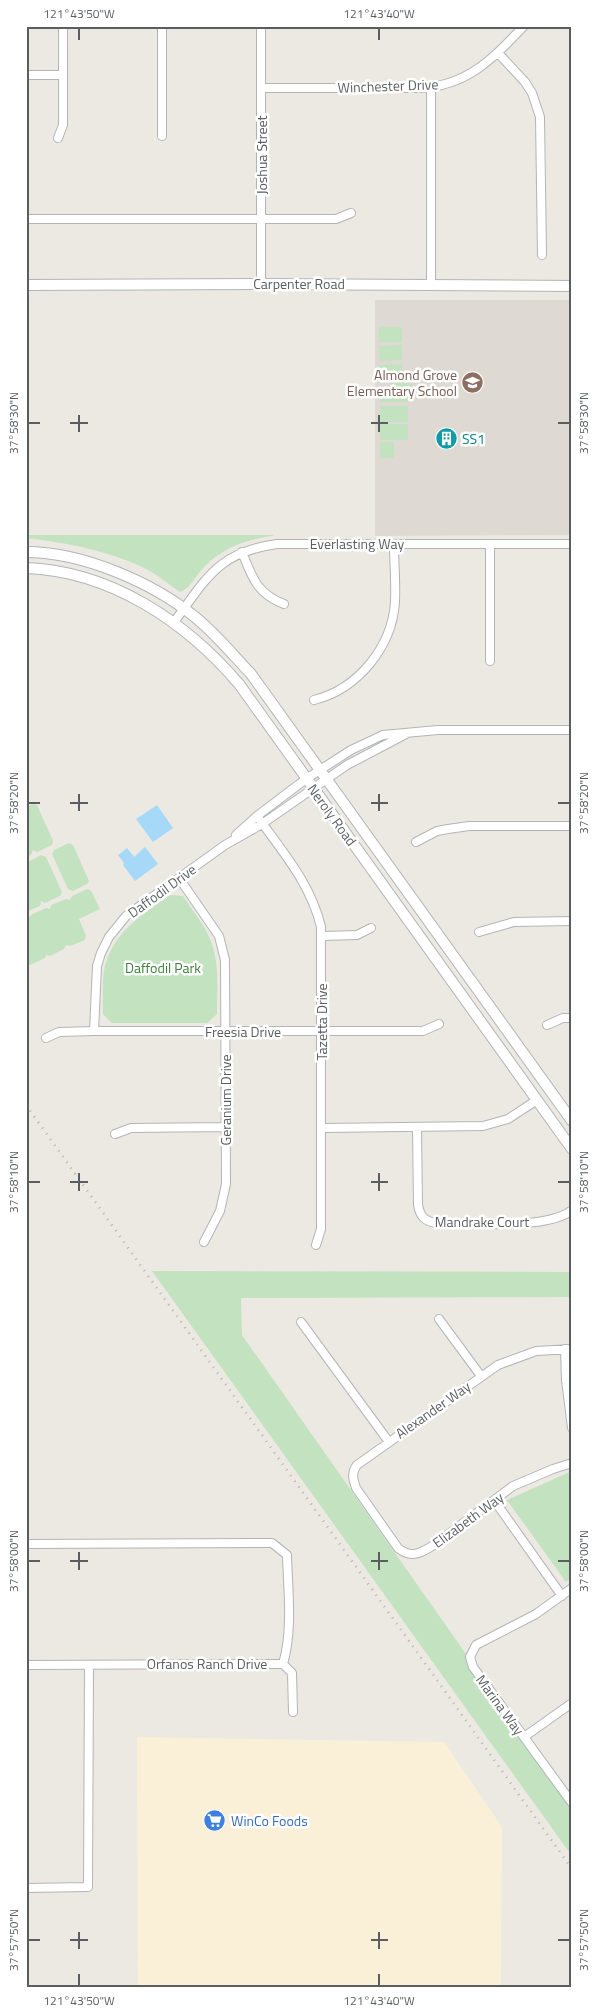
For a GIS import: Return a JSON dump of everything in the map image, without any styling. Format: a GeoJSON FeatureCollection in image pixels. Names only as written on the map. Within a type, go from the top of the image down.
{"type":"FeatureCollection","features":[{"type":"Feature","properties":{"kind":"street"},"geometry":{"type":"LineString","coordinates":[[58,138],[63,125],[63,26]]}},
{"type":"Feature","properties":{"kind":"street"},"geometry":{"type":"LineString","coordinates":[[162,26],[162,136]]}},
{"type":"Feature","properties":{"kind":"street","name":"Joshua Street"},"geometry":{"type":"LineString","coordinates":[[261,284],[262,26]]}},
{"type":"Feature","properties":{"kind":"street","name":"Winchester Drive"},"geometry":{"type":"LineString","coordinates":[[262,88],[431,88],[457,81],[473,73],[498,53],[524,26]]}},
{"type":"Feature","properties":{"kind":"street"},"geometry":{"type":"LineString","coordinates":[[498,53],[526,82],[540,117],[542,255]]}},
{"type":"Feature","properties":{"kind":"street"},"geometry":{"type":"LineString","coordinates":[[26,75],[63,75]]}},
{"type":"Feature","properties":{"kind":"street"},"geometry":{"type":"LineString","coordinates":[[431,88],[431,286]]}},
{"type":"Feature","properties":{"kind":"street"},"geometry":{"type":"LineString","coordinates":[[26,219],[336,219],[351,213]]}},
{"type":"Feature","properties":{"kind":"street","name":"Carpenter Road"},"geometry":{"type":"LineString","coordinates":[[26,285],[572,286]]}},
{"type":"Feature","properties":{"kind":"street","name":"Everlasting Way"},"geometry":{"type":"LineString","coordinates":[[174,622],[211,572],[230,557],[258,546],[277,544],[572,544]]}},
{"type":"Feature","properties":{"kind":"street"},"geometry":{"type":"LineString","coordinates":[[314,700],[332,696],[355,679],[374,659],[385,640],[395,603],[394,544]]}},
{"type":"Feature","properties":{"kind":"street"},"geometry":{"type":"LineString","coordinates":[[490,544],[490,661]]}},
{"type":"Feature","properties":{"kind":"street","name":"Neroly Road"},"geometry":{"type":"LineString","coordinates":[[26,552],[55,555],[110,570],[138,581],[184,609],[218,639],[252,674],[572,1121]]}},
{"type":"Feature","properties":{"kind":"street"},"geometry":{"type":"LineString","coordinates":[[242,552],[255,581],[262,591],[270,599],[284,604]]}},
{"type":"Feature","properties":{"kind":"street","name":"Neroly Road"},"geometry":{"type":"LineString","coordinates":[[26,568],[71,575],[97,582],[130,596],[174,622],[208,650],[239,684],[572,1148]]}},
{"type":"Feature","properties":{"kind":"street","name":"Daffodil Drive"},"geometry":{"type":"LineString","coordinates":[[225,845],[257,816],[306,779],[367,741],[383,735],[438,730],[572,730]]}},
{"type":"Feature","properties":{"kind":"street","name":"Daffodil Drive"},"geometry":{"type":"LineString","coordinates":[[94,1031],[97,966],[109,937],[126,916],[225,845],[262,824],[361,756],[406,734]]}},
{"type":"Feature","properties":{"kind":"street","name":"Tazetta Drive"},"geometry":{"type":"LineString","coordinates":[[257,816],[304,882],[313,900],[321,927],[321,1229],[316,1245]]}},
{"type":"Feature","properties":{"kind":"street"},"geometry":{"type":"LineString","coordinates":[[416,842],[428,835],[448,828],[469,826],[572,826]]}},
{"type":"Feature","properties":{"kind":"street","name":"Geranium Drive"},"geometry":{"type":"LineString","coordinates":[[179,878],[211,921],[219,936],[225,960],[225,1193],[220,1210],[204,1242]]}},
{"type":"Feature","properties":{"kind":"street"},"geometry":{"type":"LineString","coordinates":[[479,932],[514,922],[572,921]]}},
{"type":"Feature","properties":{"kind":"street"},"geometry":{"type":"LineString","coordinates":[[322,936],[357,935],[371,928]]}},
{"type":"Feature","properties":{"kind":"street"},"geometry":{"type":"LineString","coordinates":[[546,1025],[562,1018],[572,1018]]}},
{"type":"Feature","properties":{"kind":"street","name":"Freesia Drive"},"geometry":{"type":"LineString","coordinates":[[46,1038],[59,1032],[94,1031],[423,1031],[439,1024]]}},
{"type":"Feature","properties":{"kind":"street"},"geometry":{"type":"LineString","coordinates":[[322,1128],[483,1126],[508,1119],[537,1100]]}},
{"type":"Feature","properties":{"kind":"street"},"geometry":{"type":"LineString","coordinates":[[115,1134],[130,1128],[225,1127]]}},
{"type":"Feature","properties":{"kind":"street","name":"Mandrake Court"},"geometry":{"type":"LineString","coordinates":[[417,1128],[418,1205],[420,1213],[426,1221],[436,1224],[528,1223],[565,1216],[572,1210]]}},
{"type":"Feature","properties":{"kind":"street"},"geometry":{"type":"LineString","coordinates":[[439,1319],[481,1376]]}},
{"type":"Feature","properties":{"kind":"street"},"geometry":{"type":"LineString","coordinates":[[300,1322],[389,1442]]}},
{"type":"Feature","properties":{"kind":"street","name":"Alexander Way"},"geometry":{"type":"LineString","coordinates":[[377,1518],[356,1488],[352,1473],[357,1465],[498,1365],[548,1349],[568,1349]]}},
{"type":"Feature","properties":{"kind":"street"},"geometry":{"type":"LineString","coordinates":[[568,1349],[567,1389],[572,1428]]}},
{"type":"Feature","properties":{"kind":"street","name":"Elizabeth Way"},"geometry":{"type":"LineString","coordinates":[[377,1518],[398,1548],[407,1554],[421,1554],[513,1486],[553,1468],[572,1464]]}},
{"type":"Feature","properties":{"kind":"street"},"geometry":{"type":"LineString","coordinates":[[494,1500],[562,1596]]}},
{"type":"Feature","properties":{"kind":"street","name":"Orfanos Ranch Drive"},"geometry":{"type":"LineString","coordinates":[[26,1544],[272,1543],[287,1555],[288,1647],[283,1664],[26,1665]]}},
{"type":"Feature","properties":{"kind":"street","name":"Marina Way"},"geometry":{"type":"LineString","coordinates":[[572,1588],[516,1626],[482,1641],[471,1653],[470,1657],[473,1667],[572,1803]]}},
{"type":"Feature","properties":{"kind":"street"},"geometry":{"type":"LineString","coordinates":[[283,1664],[292,1673],[293,1712]]}},
{"type":"Feature","properties":{"kind":"street"},"geometry":{"type":"LineString","coordinates":[[26,1888],[88,1887],[89,1665]]}},
{"type":"Feature","properties":{"kind":"street"},"geometry":{"type":"LineString","coordinates":[[524,1737],[572,1703]]}},
{"type":"Feature","properties":{"kind":"shaded area","name":"Almond Grove Elementary School"},"geometry":{"type":"Polygon","coordinates":[[[375,300],[572,300],[572,535],[375,536],[375,300]]]}},
{"type":"Feature","properties":{"kind":"shaded area"},"geometry":{"type":"Polygon","coordinates":[[[137,1737],[444,1742],[502,1827],[501,1988],[138,1988],[137,1737]]]}},
{"type":"Feature","properties":{"kind":"green space"},"geometry":{"type":"Polygon","coordinates":[[[379,327],[402,327],[402,342],[379,342],[379,327]]]}},
{"type":"Feature","properties":{"kind":"green space"},"geometry":{"type":"Polygon","coordinates":[[[402,345],[402,360],[380,361],[379,346],[402,345]]]}},
{"type":"Feature","properties":{"kind":"green space"},"geometry":{"type":"Polygon","coordinates":[[[402,364],[402,379],[380,380],[379,365],[402,364]]]}},
{"type":"Feature","properties":{"kind":"green space"},"geometry":{"type":"Polygon","coordinates":[[[391,383],[412,383],[412,402],[380,402],[380,387],[391,387],[391,383]]]}},
{"type":"Feature","properties":{"kind":"green space"},"geometry":{"type":"Polygon","coordinates":[[[380,406],[408,406],[408,422],[380,422],[380,406]]]}},
{"type":"Feature","properties":{"kind":"green space"},"geometry":{"type":"Polygon","coordinates":[[[380,424],[408,424],[408,440],[380,440],[380,424]]]}},
{"type":"Feature","properties":{"kind":"green space"},"geometry":{"type":"Polygon","coordinates":[[[380,442],[394,442],[394,458],[380,458],[380,442]]]}},
{"type":"Feature","properties":{"kind":"green space"},"geometry":{"type":"Polygon","coordinates":[[[26,535],[273,536],[244,542],[227,550],[211,560],[187,588],[180,592],[148,570],[120,558],[72,545],[26,538],[26,535]]]}},
{"type":"Feature","properties":{"kind":"green space"},"geometry":{"type":"Polygon","coordinates":[[[33,804],[37,805],[53,841],[52,845],[37,852],[33,850],[31,855],[26,857],[26,807],[33,804]]]}},
{"type":"Feature","properties":{"kind":"green space"},"geometry":{"type":"Polygon","coordinates":[[[69,843],[73,845],[89,881],[73,891],[68,889],[52,854],[54,850],[69,843]]]}},
{"type":"Feature","properties":{"kind":"green space"},"geometry":{"type":"Polygon","coordinates":[[[41,855],[46,857],[62,892],[60,896],[45,903],[41,901],[40,906],[26,912],[26,863],[41,855]]]}},
{"type":"Feature","properties":{"kind":"green space"},"geometry":{"type":"Polygon","coordinates":[[[87,889],[91,891],[100,909],[79,919],[86,936],[85,940],[70,946],[66,945],[64,949],[50,956],[46,955],[45,958],[30,965],[26,964],[26,917],[29,918],[31,915],[46,908],[50,909],[51,905],[66,899],[70,900],[72,896],[87,889]]]}},
{"type":"Feature","properties":{"kind":"green space","name":"Daffodil Park"},"geometry":{"type":"Polygon","coordinates":[[[170,895],[183,896],[210,939],[217,967],[217,1014],[207,1023],[112,1023],[103,1014],[103,976],[113,946],[138,918],[170,895]]]}},
{"type":"Feature","properties":{"kind":"green space"},"geometry":{"type":"Polygon","coordinates":[[[152,1271],[572,1272],[572,1297],[241,1298],[242,1335],[572,1805],[572,1856],[152,1271]]]}},
{"type":"Feature","properties":{"kind":"green space"},"geometry":{"type":"Polygon","coordinates":[[[572,1471],[572,1577],[566,1582],[507,1500],[572,1471]]]}},
{"type":"Feature","properties":{"kind":"water"},"geometry":{"type":"Polygon","coordinates":[[[157,805],[173,828],[153,842],[136,819],[157,805]]]}},
{"type":"Feature","properties":{"kind":"water"},"geometry":{"type":"Polygon","coordinates":[[[145,847],[158,864],[135,881],[118,855],[127,848],[134,857],[145,847]]]}},
{"type":"Feature","properties":{"kind":"railway"},"geometry":{"type":"LineString","coordinates":[[26,1105],[572,1869]]}},
{"type":"Feature","properties":{"kind":"place","name":"Almond Grove Elementary School"},"geometry":{"type":"Point","coordinates":[473,383]}},
{"type":"Feature","properties":{"kind":"place","name":"SS1"},"geometry":{"type":"Point","coordinates":[446,439]}},
{"type":"Feature","properties":{"kind":"place","name":"WinCo Foods"},"geometry":{"type":"Point","coordinates":[215,1821]}}]}
